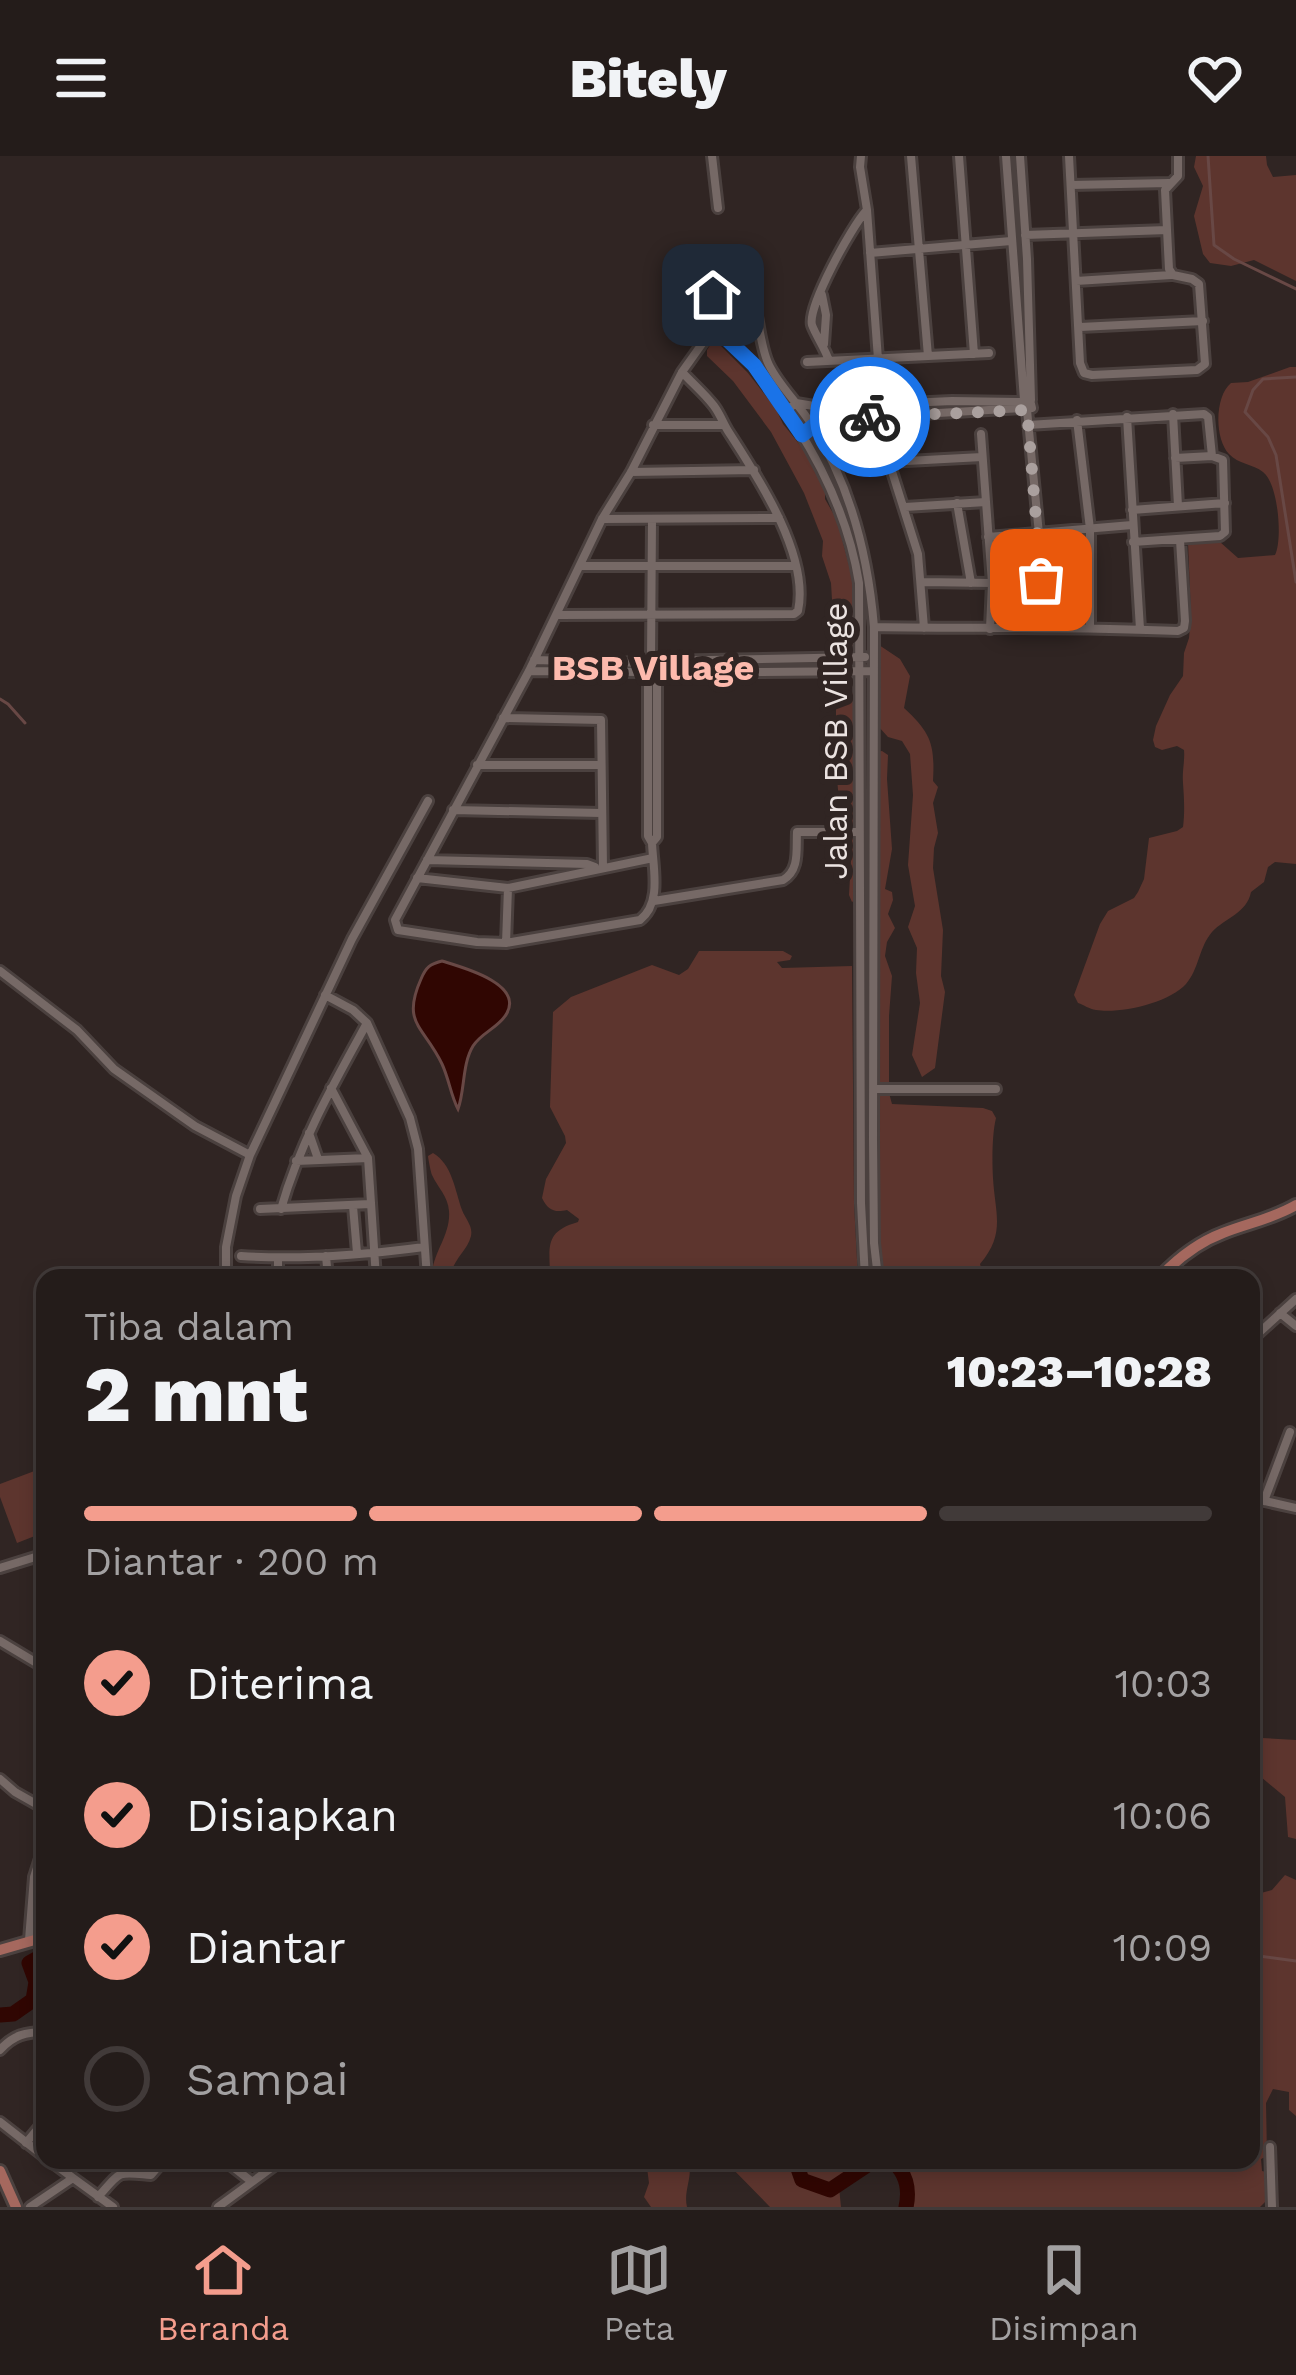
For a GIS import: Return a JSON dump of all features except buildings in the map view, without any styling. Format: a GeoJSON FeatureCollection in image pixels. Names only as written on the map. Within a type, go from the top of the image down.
{"type":"FeatureCollection","features":[{"type":"Feature","properties":{"kind":"main road"},"geometry":{"type":"LineString","coordinates":[[1169,1269],[1216,1235],[1296,1205]]}},
{"type":"Feature","properties":{"kind":"main road"},"geometry":{"type":"LineString","coordinates":[[0,1950],[36,1939]]}},
{"type":"Feature","properties":{"kind":"main road"},"geometry":{"type":"LineString","coordinates":[[0,2171],[16,2207]]}},
{"type":"Feature","properties":{"kind":"street"},"geometry":{"type":"LineString","coordinates":[[712,156],[718,208]]}},
{"type":"Feature","properties":{"kind":"street"},"geometry":{"type":"LineString","coordinates":[[861,156],[878,358]]}},
{"type":"Feature","properties":{"kind":"street"},"geometry":{"type":"LineString","coordinates":[[911,156],[928,356]]}},
{"type":"Feature","properties":{"kind":"street"},"geometry":{"type":"LineString","coordinates":[[959,156],[974,354]]}},
{"type":"Feature","properties":{"kind":"street"},"geometry":{"type":"LineString","coordinates":[[1006,156],[1039,534],[1042,627]]}},
{"type":"Feature","properties":{"kind":"street"},"geometry":{"type":"LineString","coordinates":[[1020,156],[1027,259],[1026,404]]}},
{"type":"Feature","properties":{"kind":"street"},"geometry":{"type":"LineString","coordinates":[[1070,156],[1076,281],[1080,327],[1080,363],[1084,373],[1203,367],[1203,321],[1198,284],[1192,279],[1173,275],[1076,281]]}},
{"type":"Feature","properties":{"kind":"street"},"geometry":{"type":"LineString","coordinates":[[1071,185],[1167,186],[1178,176],[1178,156]]}},
{"type":"Feature","properties":{"kind":"street"},"geometry":{"type":"LineString","coordinates":[[1167,186],[1173,275]]}},
{"type":"Feature","properties":{"kind":"street"},"geometry":{"type":"LineString","coordinates":[[829,361],[821,293],[845,239],[867,210]]}},
{"type":"Feature","properties":{"kind":"street"},"geometry":{"type":"LineString","coordinates":[[1010,221],[1024,220]]}},
{"type":"Feature","properties":{"kind":"street"},"geometry":{"type":"LineString","coordinates":[[1025,235],[1167,230]]}},
{"type":"Feature","properties":{"kind":"street"},"geometry":{"type":"LineString","coordinates":[[870,253],[1011,242]]}},
{"type":"Feature","properties":{"kind":"street"},"geometry":{"type":"LineString","coordinates":[[1012,261],[1027,259]]}},
{"type":"Feature","properties":{"kind":"street"},"geometry":{"type":"LineString","coordinates":[[652,520],[648,836],[654,902],[650,913],[640,920],[506,943],[398,930],[394,920],[529,671],[602,519],[682,372],[714,327],[710,305],[719,286],[736,278],[749,287],[764,354],[778,381],[817,423],[862,539],[870,577],[874,627],[867,657],[872,671],[877,1269]]}},
{"type":"Feature","properties":{"kind":"street"},"geometry":{"type":"LineString","coordinates":[[1080,327],[1203,321]]}},
{"type":"Feature","properties":{"kind":"street","name":"Jalan BSB Village"},"geometry":{"type":"LineString","coordinates":[[714,327],[754,365],[828,480],[859,583],[867,657],[861,672],[860,832],[865,1269]]}},
{"type":"Feature","properties":{"kind":"street"},"geometry":{"type":"LineString","coordinates":[[808,362],[989,353]]}},
{"type":"Feature","properties":{"kind":"street"},"geometry":{"type":"LineString","coordinates":[[558,615],[798,611],[800,591],[778,518],[714,405],[682,372]]}},
{"type":"Feature","properties":{"kind":"street"},"geometry":{"type":"LineString","coordinates":[[785,411],[796,403],[820,407],[952,401],[1026,404]]}},
{"type":"Feature","properties":{"kind":"street"},"geometry":{"type":"LineString","coordinates":[[802,435],[817,423],[1026,404]]}},
{"type":"Feature","properties":{"kind":"street"},"geometry":{"type":"LineString","coordinates":[[817,423],[820,407]]}},
{"type":"Feature","properties":{"kind":"street"},"geometry":{"type":"LineString","coordinates":[[1173,414],[1178,506]]}},
{"type":"Feature","properties":{"kind":"street"},"geometry":{"type":"LineString","coordinates":[[1028,425],[1207,415],[1212,457]]}},
{"type":"Feature","properties":{"kind":"street"},"geometry":{"type":"LineString","coordinates":[[1127,417],[1140,629]]}},
{"type":"Feature","properties":{"kind":"street"},"geometry":{"type":"LineString","coordinates":[[1077,420],[1090,529],[1090,628]]}},
{"type":"Feature","properties":{"kind":"street"},"geometry":{"type":"LineString","coordinates":[[653,425],[725,425]]}},
{"type":"Feature","properties":{"kind":"street"},"geometry":{"type":"LineString","coordinates":[[981,434],[992,583],[990,629]]}},
{"type":"Feature","properties":{"kind":"street"},"geometry":{"type":"LineString","coordinates":[[868,463],[982,457]]}},
{"type":"Feature","properties":{"kind":"street"},"geometry":{"type":"LineString","coordinates":[[1133,542],[1223,534],[1224,462],[1212,457],[1175,458]]}},
{"type":"Feature","properties":{"kind":"street"},"geometry":{"type":"LineString","coordinates":[[889,462],[922,582],[924,628]]}},
{"type":"Feature","properties":{"kind":"street"},"geometry":{"type":"LineString","coordinates":[[631,472],[754,470]]}},
{"type":"Feature","properties":{"kind":"street"},"geometry":{"type":"LineString","coordinates":[[905,507],[986,502]]}},
{"type":"Feature","properties":{"kind":"street"},"geometry":{"type":"LineString","coordinates":[[1132,510],[1225,502]]}},
{"type":"Feature","properties":{"kind":"street"},"geometry":{"type":"LineString","coordinates":[[957,503],[971,583]]}},
{"type":"Feature","properties":{"kind":"street"},"geometry":{"type":"LineString","coordinates":[[602,519],[778,518]]}},
{"type":"Feature","properties":{"kind":"street"},"geometry":{"type":"LineString","coordinates":[[988,537],[1132,525]]}},
{"type":"Feature","properties":{"kind":"street"},"geometry":{"type":"LineString","coordinates":[[874,627],[1178,631],[1184,628],[1180,540]]}},
{"type":"Feature","properties":{"kind":"street"},"geometry":{"type":"LineString","coordinates":[[581,566],[794,566]]}},
{"type":"Feature","properties":{"kind":"street"},"geometry":{"type":"LineString","coordinates":[[922,582],[992,583]]}},
{"type":"Feature","properties":{"kind":"street"},"geometry":{"type":"LineString","coordinates":[[529,671],[867,657]]}},
{"type":"Feature","properties":{"kind":"street"},"geometry":{"type":"LineString","coordinates":[[839,658],[840,672]]}},
{"type":"Feature","properties":{"kind":"street"},"geometry":{"type":"LineString","coordinates":[[534,660],[652,668],[872,671]]}},
{"type":"Feature","properties":{"kind":"street"},"geometry":{"type":"LineString","coordinates":[[503,718],[601,720],[599,867]]}},
{"type":"Feature","properties":{"kind":"street"},"geometry":{"type":"LineString","coordinates":[[477,766],[602,765]]}},
{"type":"Feature","properties":{"kind":"street"},"geometry":{"type":"LineString","coordinates":[[226,1269],[236,1196],[250,1155],[352,939],[428,801]]}},
{"type":"Feature","properties":{"kind":"street"},"geometry":{"type":"LineString","coordinates":[[453,810],[601,813]]}},
{"type":"Feature","properties":{"kind":"street"},"geometry":{"type":"LineString","coordinates":[[654,902],[783,880],[795,868],[797,832],[860,832]]}},
{"type":"Feature","properties":{"kind":"street"},"geometry":{"type":"LineString","coordinates":[[417,878],[508,888],[653,858]]}},
{"type":"Feature","properties":{"kind":"street"},"geometry":{"type":"LineString","coordinates":[[427,860],[599,867]]}},
{"type":"Feature","properties":{"kind":"street"},"geometry":{"type":"LineString","coordinates":[[506,943],[508,888]]}},
{"type":"Feature","properties":{"kind":"street"},"geometry":{"type":"LineString","coordinates":[[0,971],[77,1030],[114,1069],[195,1126],[250,1155]]}},
{"type":"Feature","properties":{"kind":"street"},"geometry":{"type":"LineString","coordinates":[[326,995],[367,1023],[414,1131],[426,1269]]}},
{"type":"Feature","properties":{"kind":"street"},"geometry":{"type":"LineString","coordinates":[[281,1209],[296,1161],[367,1023]]}},
{"type":"Feature","properties":{"kind":"street"},"geometry":{"type":"LineString","coordinates":[[331,1088],[368,1158],[375,1269]]}},
{"type":"Feature","properties":{"kind":"street"},"geometry":{"type":"LineString","coordinates":[[873,1089],[996,1089]]}},
{"type":"Feature","properties":{"kind":"street"},"geometry":{"type":"LineString","coordinates":[[309,1133],[318,1160]]}},
{"type":"Feature","properties":{"kind":"street"},"geometry":{"type":"LineString","coordinates":[[296,1161],[368,1158]]}},
{"type":"Feature","properties":{"kind":"street"},"geometry":{"type":"LineString","coordinates":[[260,1209],[370,1204]]}},
{"type":"Feature","properties":{"kind":"street"},"geometry":{"type":"LineString","coordinates":[[352,1206],[357,1253]]}},
{"type":"Feature","properties":{"kind":"street"},"geometry":{"type":"LineString","coordinates":[[241,1256],[374,1254],[424,1247]]}},
{"type":"Feature","properties":{"kind":"street"},"geometry":{"type":"LineString","coordinates":[[326,1255],[327,1269]]}},
{"type":"Feature","properties":{"kind":"street"},"geometry":{"type":"LineString","coordinates":[[278,1258],[278,1269]]}},
{"type":"Feature","properties":{"kind":"street"},"geometry":{"type":"LineString","coordinates":[[1260,1332],[1296,1299]]}},
{"type":"Feature","properties":{"kind":"street"},"geometry":{"type":"LineString","coordinates":[[1280,1313],[1296,1326]]}},
{"type":"Feature","properties":{"kind":"street"},"geometry":{"type":"LineString","coordinates":[[1264,1501],[1290,1432]]}},
{"type":"Feature","properties":{"kind":"street"},"geometry":{"type":"LineString","coordinates":[[1260,1500],[1296,1508]]}},
{"type":"Feature","properties":{"kind":"street"},"geometry":{"type":"LineString","coordinates":[[0,1568],[36,1557]]}},
{"type":"Feature","properties":{"kind":"street"},"geometry":{"type":"LineString","coordinates":[[0,1641],[36,1663]]}},
{"type":"Feature","properties":{"kind":"street"},"geometry":{"type":"LineString","coordinates":[[0,1779],[36,1804]]}},
{"type":"Feature","properties":{"kind":"street"},"geometry":{"type":"LineString","coordinates":[[29,1940],[36,1880]]}},
{"type":"Feature","properties":{"kind":"street"},"geometry":{"type":"LineString","coordinates":[[0,2050],[13,2037],[36,2033]]}},
{"type":"Feature","properties":{"kind":"street"},"geometry":{"type":"LineString","coordinates":[[0,2122],[36,2151]]}},
{"type":"Feature","properties":{"kind":"street"},"geometry":{"type":"LineString","coordinates":[[26,2144],[36,2131]]}},
{"type":"Feature","properties":{"kind":"street"},"geometry":{"type":"LineString","coordinates":[[1270,2147],[1272,2207]]}},
{"type":"Feature","properties":{"kind":"street"},"geometry":{"type":"LineString","coordinates":[[61,2169],[113,2207]]}},
{"type":"Feature","properties":{"kind":"street"},"geometry":{"type":"LineString","coordinates":[[98,2197],[118,2174],[151,2175],[156,2169]]}},
{"type":"Feature","properties":{"kind":"street"},"geometry":{"type":"LineString","coordinates":[[236,2169],[251,2181]]}},
{"type":"Feature","properties":{"kind":"street"},"geometry":{"type":"LineString","coordinates":[[218,2207],[268,2169]]}},
{"type":"Feature","properties":{"kind":"street"},"geometry":{"type":"LineString","coordinates":[[30,2207],[74,2178]]}},
{"type":"Feature","properties":{"kind":"shaded area"},"geometry":{"type":"Polygon","coordinates":[[[1196,156],[1266,156],[1273,177],[1296,175],[1296,281],[1254,260],[1231,266],[1210,263],[1203,254],[1194,216],[1203,186],[1194,167],[1196,156]]]}},
{"type":"Feature","properties":{"kind":"shaded area"},"geometry":{"type":"Polygon","coordinates":[[[714,339],[776,409],[809,456],[825,491],[853,580],[853,646],[840,643],[834,633],[823,541],[804,493],[771,432],[733,381],[707,356],[714,339]]]}},
{"type":"Feature","properties":{"kind":"shaded area"},"geometry":{"type":"Polygon","coordinates":[[[1296,367],[1296,864],[1275,862],[1268,867],[1264,882],[1251,892],[1245,905],[1208,938],[1190,978],[1178,991],[1131,1009],[1091,1009],[1078,1003],[1074,995],[1100,924],[1108,911],[1138,892],[1149,838],[1183,827],[1184,750],[1177,746],[1162,750],[1153,740],[1170,695],[1183,676],[1191,616],[1188,543],[1220,542],[1238,558],[1275,555],[1277,547],[1278,512],[1272,487],[1263,472],[1224,447],[1219,428],[1222,397],[1231,383],[1296,367]]]}},
{"type":"Feature","properties":{"kind":"shaded area"},"geometry":{"type":"Polygon","coordinates":[[[879,645],[900,659],[910,676],[904,708],[929,740],[933,781],[938,787],[933,803],[938,833],[933,868],[943,930],[945,992],[935,1068],[922,1077],[912,1055],[920,1003],[917,948],[908,927],[915,906],[908,865],[913,795],[910,754],[902,741],[888,737],[878,726],[879,645]]]}},
{"type":"Feature","properties":{"kind":"shaded area"},"geometry":{"type":"Polygon","coordinates":[[[855,694],[856,700],[856,899],[852,902],[851,860],[837,832],[836,705],[838,695],[855,694]]]}},
{"type":"Feature","properties":{"kind":"shaded area"},"geometry":{"type":"Polygon","coordinates":[[[874,752],[888,755],[892,849],[885,889],[892,892],[888,914],[895,928],[885,956],[892,976],[889,1093],[892,1104],[983,1108],[996,1118],[992,1164],[997,1223],[981,1269],[878,1269],[874,752]]]}},
{"type":"Feature","properties":{"kind":"shaded area"},"geometry":{"type":"Polygon","coordinates":[[[699,951],[783,951],[792,956],[777,962],[782,968],[852,966],[858,1269],[550,1269],[554,1236],[579,1219],[567,1210],[552,1210],[542,1198],[546,1179],[566,1143],[550,1107],[553,1012],[571,997],[652,965],[679,975],[699,951]]]}},
{"type":"Feature","properties":{"kind":"shaded area"},"geometry":{"type":"Polygon","coordinates":[[[442,961],[488,978],[510,1002],[504,1018],[469,1053],[458,1109],[442,1064],[414,1016],[415,994],[423,975],[442,961]]]}},
{"type":"Feature","properties":{"kind":"shaded area"},"geometry":{"type":"Polygon","coordinates":[[[433,1153],[449,1171],[471,1229],[453,1269],[434,1269],[449,1211],[428,1156],[433,1153]]]}},
{"type":"Feature","properties":{"kind":"shaded area"},"geometry":{"type":"Polygon","coordinates":[[[36,1470],[36,1536],[17,1543],[0,1484],[36,1470]]]}},
{"type":"Feature","properties":{"kind":"shaded area"},"geometry":{"type":"Polygon","coordinates":[[[1262,1738],[1296,1740],[1296,1839],[1288,1837],[1285,1797],[1261,1777],[1262,1738]]]}},
{"type":"Feature","properties":{"kind":"shaded area"},"geometry":{"type":"Polygon","coordinates":[[[1285,1875],[1296,1880],[1296,2116],[1289,2110],[1289,2092],[1273,2089],[1266,2103],[1267,2156],[1261,2159],[1266,2172],[1265,2202],[1260,2207],[911,2207],[910,2180],[904,2169],[1260,2169],[1260,1895],[1285,1875]]]}},
{"type":"Feature","properties":{"kind":"shaded area"},"geometry":{"type":"Polygon","coordinates":[[[647,2169],[690,2169],[687,2207],[651,2207],[644,2197],[647,2169]]]}},
{"type":"Feature","properties":{"kind":"shaded area"},"geometry":{"type":"Polygon","coordinates":[[[733,2169],[848,2169],[838,2177],[841,2207],[770,2207],[733,2169]]]}},
{"type":"Feature","properties":{"kind":"waterway"},"geometry":{"type":"LineString","coordinates":[[1208,156],[1214,245],[1296,289]]}},
{"type":"Feature","properties":{"kind":"waterway"},"geometry":{"type":"LineString","coordinates":[[1296,377],[1263,379],[1245,412],[1268,437],[1276,455],[1296,582]]}},
{"type":"Feature","properties":{"kind":"waterway"},"geometry":{"type":"LineString","coordinates":[[0,699],[25,723]]}},
{"type":"Feature","properties":{"kind":"waterway"},"geometry":{"type":"LineString","coordinates":[[1260,1956],[1296,1961]]}},
{"type":"Feature","properties":{"kind":"waterway"},"geometry":{"type":"LineString","coordinates":[[36,1959],[29,1963],[36,1982]]}},
{"type":"Feature","properties":{"kind":"waterway"},"geometry":{"type":"LineString","coordinates":[[0,2015],[13,2014],[33,2000],[36,1982]]}},
{"type":"Feature","properties":{"kind":"waterway"},"geometry":{"type":"LineString","coordinates":[[798,2169],[802,2180],[830,2190],[862,2169]]}},
{"type":"Feature","properties":{"kind":"waterway"},"geometry":{"type":"LineString","coordinates":[[899,2169],[906,2181],[906,2207]]}},
{"type":"Feature","properties":{"kind":"way so far"},"geometry":{"type":"LineString","coordinates":[[870,417],[1027,410],[1041,580]]}},
{"type":"Feature","properties":{"kind":"district","name":"BSB Village"},"geometry":{"type":"Point","coordinates":[653,667]}},
{"type":"Feature","properties":{"kind":"route"},"geometry":{"type":"LineString","coordinates":[[713,295],[714,327],[754,365],[802,435],[821,420],[870,417]]}}]}
